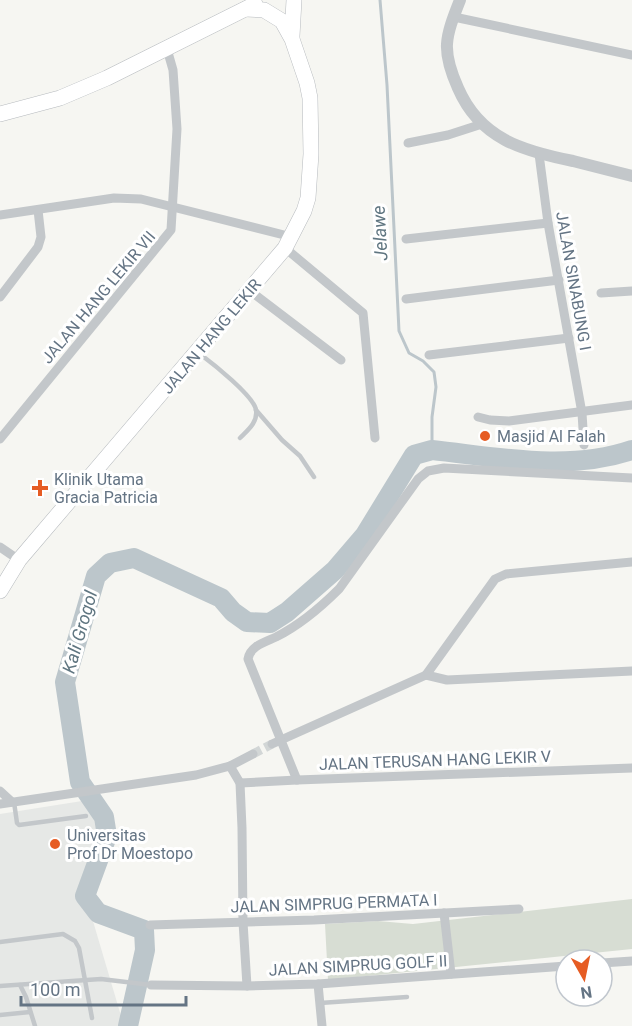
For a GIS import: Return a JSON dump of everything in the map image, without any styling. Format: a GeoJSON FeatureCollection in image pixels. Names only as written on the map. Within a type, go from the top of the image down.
{"type":"FeatureCollection","features":[{"type":"Feature","properties":{"kind":"main road"},"geometry":{"type":"LineString","coordinates":[[0,114],[60,98],[167,49],[262,0]]}},
{"type":"Feature","properties":{"kind":"main road","name":"JALAN HANG LEKIR"},"geometry":{"type":"LineString","coordinates":[[292,39],[294,0]]}},
{"type":"Feature","properties":{"kind":"main road","name":"JALAN HANG LEKIR"},"geometry":{"type":"LineString","coordinates":[[0,591],[19,560],[198,352],[289,242],[304,211],[308,198],[311,114],[307,83],[292,39],[282,21],[264,10],[246,9]]}},
{"type":"Feature","properties":{"kind":"street"},"geometry":{"type":"LineString","coordinates":[[460,0],[447,34],[449,68],[466,106],[482,124],[498,137],[538,154],[632,176]]}},
{"type":"Feature","properties":{"kind":"street"},"geometry":{"type":"LineString","coordinates":[[453,17],[632,55]]}},
{"type":"Feature","properties":{"kind":"street","name":"JALAN HANG LEKIR VII"},"geometry":{"type":"LineString","coordinates":[[0,439],[170,234],[174,207],[177,129],[173,70],[167,49]]}},
{"type":"Feature","properties":{"kind":"street"},"geometry":{"type":"LineString","coordinates":[[408,142],[448,135],[482,124]]}},
{"type":"Feature","properties":{"kind":"street","name":"JALAN SINABUNG I"},"geometry":{"type":"LineString","coordinates":[[538,154],[582,413],[584,445]]}},
{"type":"Feature","properties":{"kind":"street"},"geometry":{"type":"LineString","coordinates":[[0,215],[114,198],[141,199],[289,242],[363,313],[375,438]]}},
{"type":"Feature","properties":{"kind":"street"},"geometry":{"type":"LineString","coordinates":[[0,297],[38,247],[41,237],[38,210]]}},
{"type":"Feature","properties":{"kind":"street"},"geometry":{"type":"LineString","coordinates":[[406,239],[548,223]]}},
{"type":"Feature","properties":{"kind":"street"},"geometry":{"type":"LineString","coordinates":[[406,299],[559,280]]}},
{"type":"Feature","properties":{"kind":"street"},"geometry":{"type":"LineString","coordinates":[[249,290],[341,360]]}},
{"type":"Feature","properties":{"kind":"street"},"geometry":{"type":"LineString","coordinates":[[601,293],[632,291]]}},
{"type":"Feature","properties":{"kind":"street"},"geometry":{"type":"LineString","coordinates":[[429,355],[569,338]]}},
{"type":"Feature","properties":{"kind":"street"},"geometry":{"type":"LineString","coordinates":[[478,417],[509,421],[632,405]]}},
{"type":"Feature","properties":{"kind":"street"},"geometry":{"type":"LineString","coordinates":[[297,780],[276,741],[248,658],[249,653],[255,647],[294,628],[339,589],[418,478],[428,471],[444,468],[632,478]]}},
{"type":"Feature","properties":{"kind":"street"},"geometry":{"type":"LineString","coordinates":[[0,547],[19,560]]}},
{"type":"Feature","properties":{"kind":"street"},"geometry":{"type":"LineString","coordinates":[[276,741],[426,675],[495,579],[506,573],[632,562]]}},
{"type":"Feature","properties":{"kind":"street"},"geometry":{"type":"LineString","coordinates":[[426,675],[447,680],[632,671]]}},
{"type":"Feature","properties":{"kind":"street"},"geometry":{"type":"LineString","coordinates":[[0,804],[196,775],[230,766],[253,754]]}},
{"type":"Feature","properties":{"kind":"street"},"geometry":{"type":"LineString","coordinates":[[230,766],[240,783],[247,986]]}},
{"type":"Feature","properties":{"kind":"street","name":"JALAN TERUSAN HANG LEKIR V"},"geometry":{"type":"LineString","coordinates":[[240,783],[632,768]]}},
{"type":"Feature","properties":{"kind":"street"},"geometry":{"type":"LineString","coordinates":[[0,791],[13,802]]}},
{"type":"Feature","properties":{"kind":"street","name":"JALAN SIMPRUG PERMATA I"},"geometry":{"type":"LineString","coordinates":[[150,925],[314,920],[519,909]]}},
{"type":"Feature","properties":{"kind":"street"},"geometry":{"type":"LineString","coordinates":[[444,913],[451,974]]}},
{"type":"Feature","properties":{"kind":"street"},"geometry":{"type":"LineString","coordinates":[[614,962],[632,961]]}},
{"type":"Feature","properties":{"kind":"street","name":"JALAN SIMPRUG GOLF II"},"geometry":{"type":"LineString","coordinates":[[151,985],[318,984],[554,967]]}},
{"type":"Feature","properties":{"kind":"street"},"geometry":{"type":"LineString","coordinates":[[318,984],[322,1026]]}},
{"type":"Feature","properties":{"kind":"lane"},"geometry":{"type":"LineString","coordinates":[[198,352],[254,403],[256,410],[254,423],[240,438]]}},
{"type":"Feature","properties":{"kind":"lane"},"geometry":{"type":"LineString","coordinates":[[256,410],[282,440],[300,456],[314,477]]}},
{"type":"Feature","properties":{"kind":"lane"},"geometry":{"type":"LineString","coordinates":[[13,802],[19,825],[86,816]]}},
{"type":"Feature","properties":{"kind":"lane"},"geometry":{"type":"LineString","coordinates":[[0,942],[63,934],[69,936],[78,948],[92,1018]]}},
{"type":"Feature","properties":{"kind":"lane"},"geometry":{"type":"LineString","coordinates":[[0,986],[101,979],[151,985]]}},
{"type":"Feature","properties":{"kind":"lane"},"geometry":{"type":"LineString","coordinates":[[20,985],[35,1026]]}},
{"type":"Feature","properties":{"kind":"lane"},"geometry":{"type":"LineString","coordinates":[[320,1003],[406,997]]}},
{"type":"Feature","properties":{"kind":"lane"},"geometry":{"type":"LineString","coordinates":[[0,1015],[30,1012]]}},
{"type":"Feature","properties":{"kind":"shaded area"},"geometry":{"type":"Polygon","coordinates":[[[101,798],[115,825],[106,864],[90,911],[124,1026],[0,1026],[0,814],[101,798]]]}},
{"type":"Feature","properties":{"kind":"shaded area"},"geometry":{"type":"Polygon","coordinates":[[[632,899],[632,949],[614,951],[614,948],[554,948],[554,957],[328,980],[325,924],[378,921],[413,924],[632,899]]]}},
{"type":"Feature","properties":{"kind":"waterway","name":"Jelawe"},"geometry":{"type":"LineString","coordinates":[[380,0],[387,85],[399,331],[409,353],[423,361],[434,372],[436,387],[432,417],[432,450]]}},
{"type":"Feature","properties":{"kind":"waterway","name":"Kali Grogol"},"geometry":{"type":"LineString","coordinates":[[128,1026],[145,950],[144,930],[98,913],[85,896],[107,836],[104,817],[80,782],[65,682],[96,576],[110,563],[134,558],[221,598],[233,612],[247,622],[270,623],[287,612],[335,570],[365,535],[414,455],[432,450],[507,459],[558,462],[608,457],[632,450]]}},
{"type":"Feature","properties":{"kind":"tunnel"},"geometry":{"type":"LineString","coordinates":[[253,754],[272,744]]}},
{"type":"Feature","properties":{"kind":"place","name":"Masjid Al Falah"},"geometry":{"type":"Point","coordinates":[485,436]}},
{"type":"Feature","properties":{"kind":"place","name":"Klinik Utama Gracia Patricia"},"geometry":{"type":"Point","coordinates":[40,488]}},
{"type":"Feature","properties":{"kind":"place","name":"Universitas Prof Dr Moestopo"},"geometry":{"type":"Point","coordinates":[55,844]}}]}
